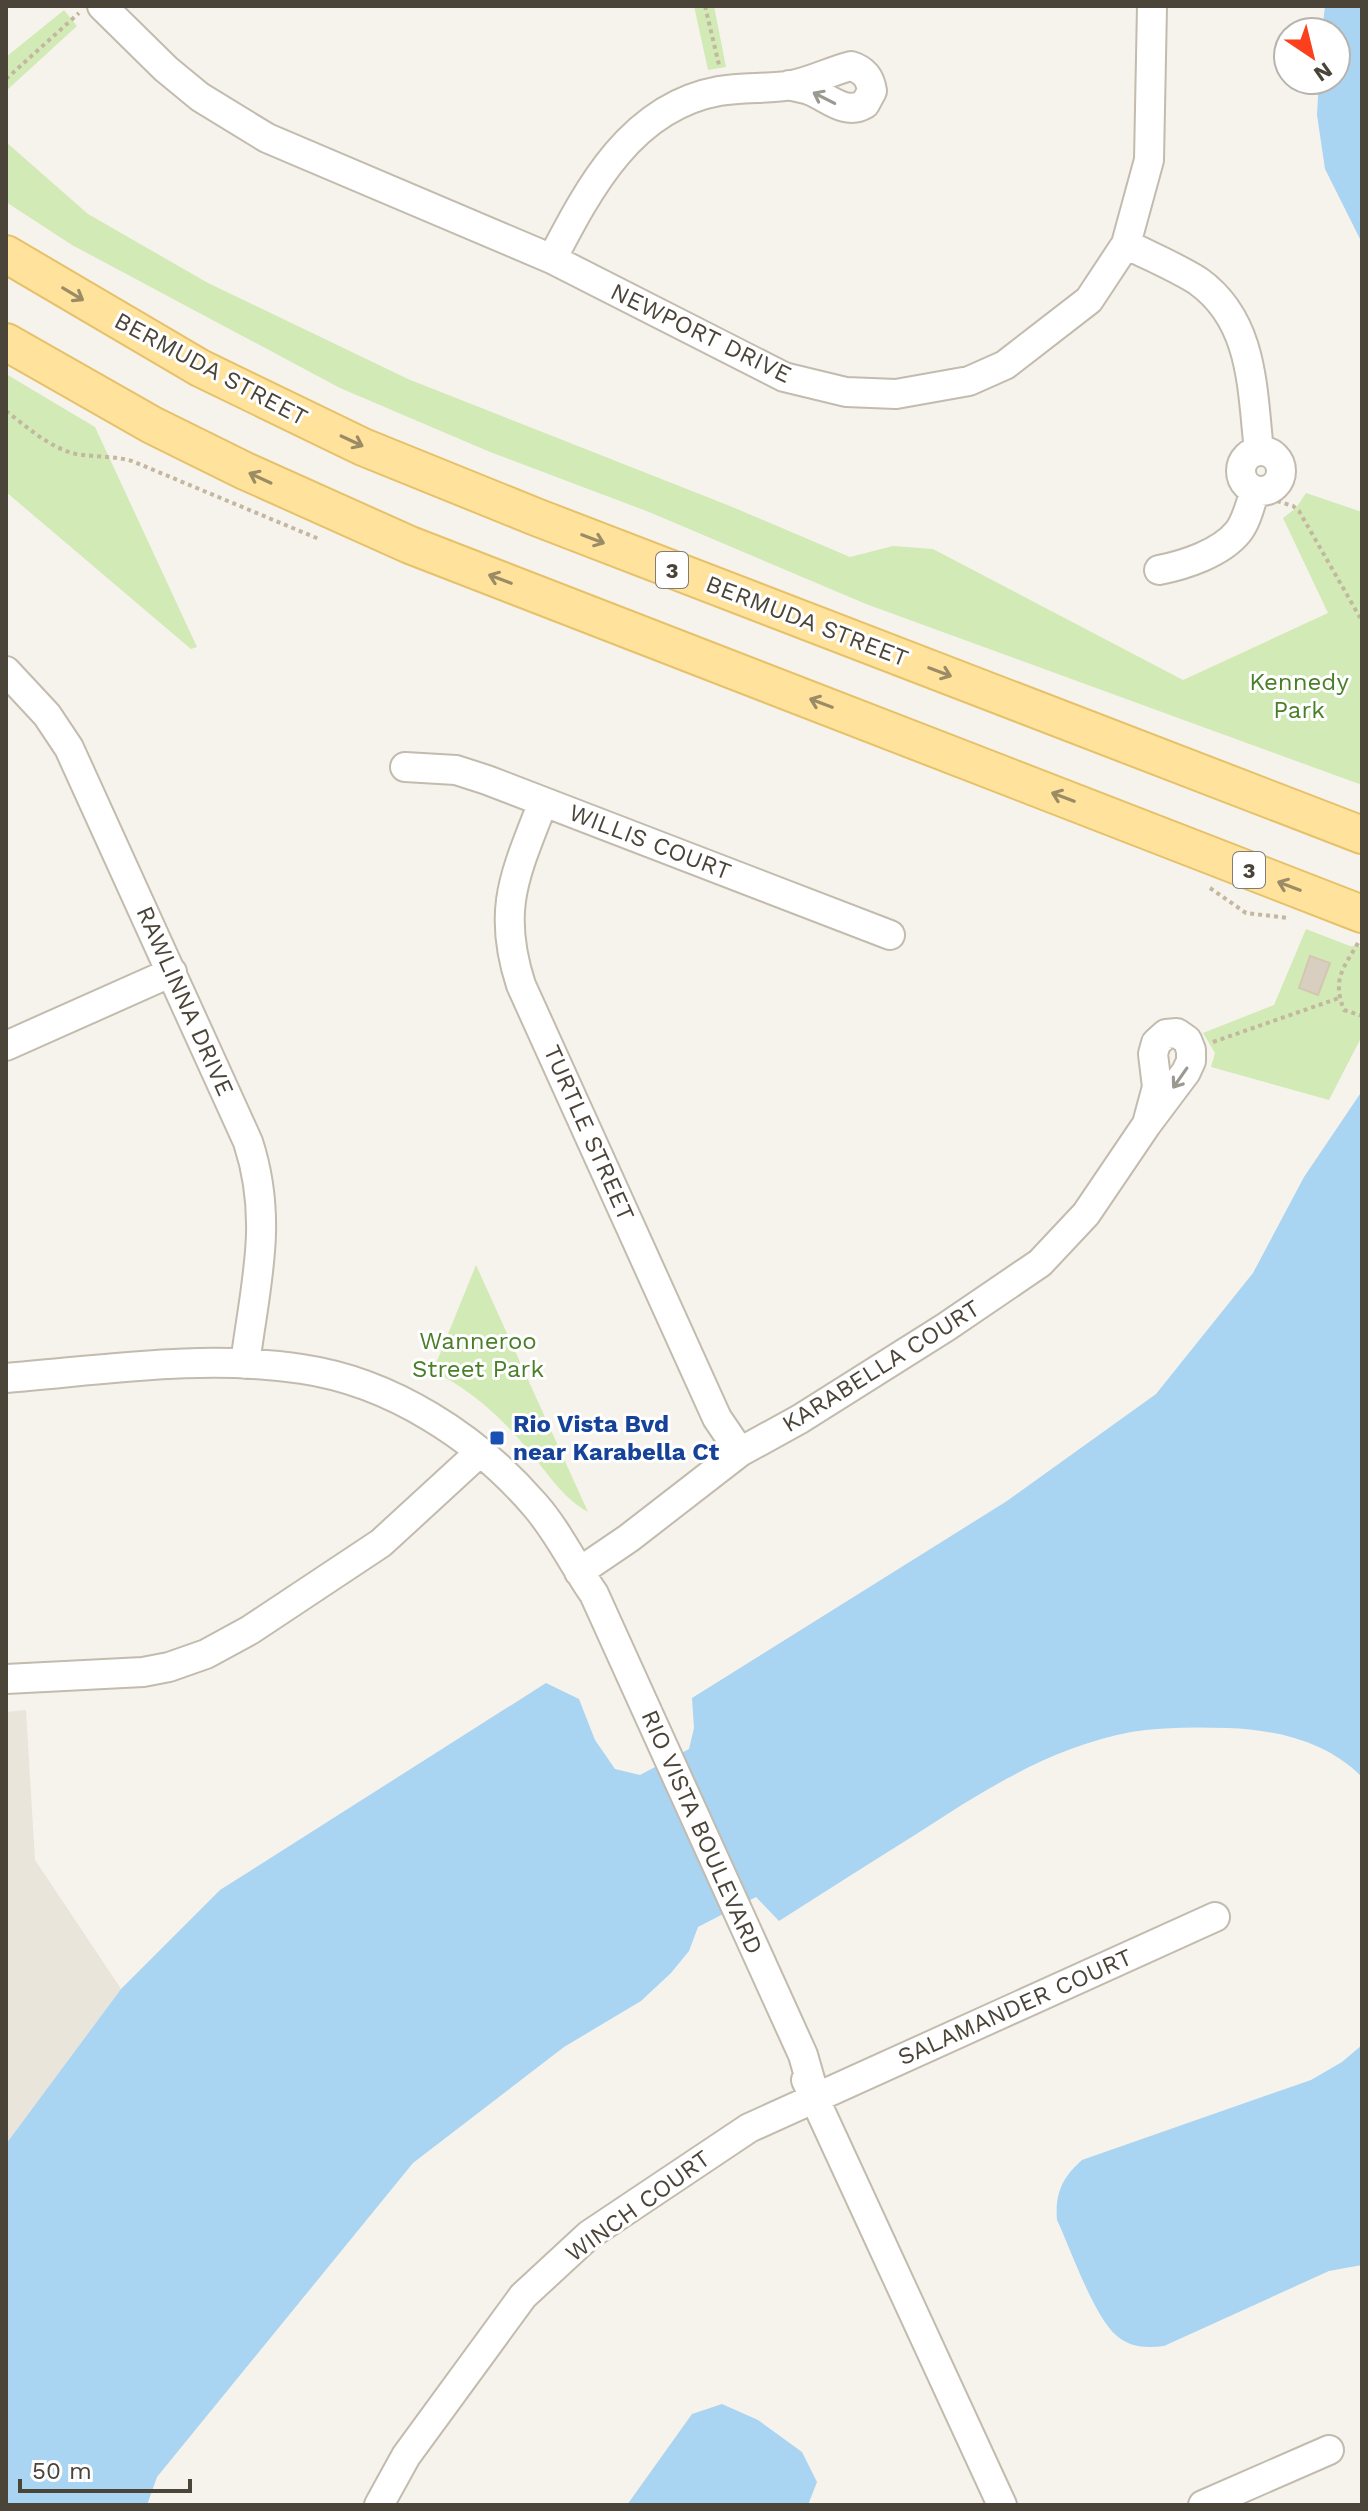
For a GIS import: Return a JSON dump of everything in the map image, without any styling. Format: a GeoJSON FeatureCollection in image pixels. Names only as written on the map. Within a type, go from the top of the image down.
{"type":"FeatureCollection","features":[{"type":"Feature","properties":{"kind":"main road","name":"BERMUDA STREET"},"geometry":{"type":"LineString","coordinates":[[6,254],[200,368],[363,447],[536,517],[1362,835]]}},
{"type":"Feature","properties":{"kind":"main road","name":"3"},"geometry":{"type":"LineString","coordinates":[[6,342],[152,425],[245,471],[410,545],[1362,914]]}},
{"type":"Feature","properties":{"kind":"street","name":"NEWPORT DRIVE"},"geometry":{"type":"LineString","coordinates":[[102,6],[177,79],[200,97],[267,138],[552,259],[784,377],[846,392],[896,394],[969,381],[1005,365],[1089,300],[1126,244],[1149,160],[1152,6]]}},
{"type":"Feature","properties":{"kind":"street"},"geometry":{"type":"LineString","coordinates":[[552,259],[580,204],[634,133],[688,101],[725,91],[789,85]]}},
{"type":"Feature","properties":{"kind":"street"},"geometry":{"type":"LineString","coordinates":[[1126,244],[1195,280],[1226,308],[1245,345],[1259,451],[1246,456],[1240,469],[1243,483],[1260,491],[1239,531],[1231,539],[1186,563],[1159,570]]}},
{"type":"Feature","properties":{"kind":"street","name":"RAWLINNA DRIVE"},"geometry":{"type":"LineString","coordinates":[[6,671],[47,715],[69,748],[172,972],[258,1172],[263,1230],[245,1364]]}},
{"type":"Feature","properties":{"kind":"street","name":"WILLIS COURT"},"geometry":{"type":"LineString","coordinates":[[405,767],[456,770],[890,935]]}},
{"type":"Feature","properties":{"kind":"street","name":"TURTLE STREET"},"geometry":{"type":"LineString","coordinates":[[543,802],[516,875],[509,905],[508,933],[512,957],[521,985],[717,1418],[740,1452]]}},
{"type":"Feature","properties":{"kind":"street"},"geometry":{"type":"LineString","coordinates":[[6,1046],[172,972]]}},
{"type":"Feature","properties":{"kind":"street","name":"KARABELLA COURT"},"geometry":{"type":"LineString","coordinates":[[579,1572],[629,1538],[740,1452],[800,1419],[946,1327],[1040,1263],[1086,1214],[1147,1124],[1157,1087],[1153,1054],[1156,1043],[1166,1034],[1177,1033],[1187,1040],[1191,1050]]}},
{"type":"Feature","properties":{"kind":"street","name":"RIO VISTA BOULEVARD"},"geometry":{"type":"LineString","coordinates":[[6,1378],[191,1364],[306,1369],[367,1387],[411,1406],[447,1427],[480,1452],[535,1505],[594,1594],[794,2059],[815,2097],[1002,2505]]}},
{"type":"Feature","properties":{"kind":"street"},"geometry":{"type":"LineString","coordinates":[[6,1679],[143,1672],[206,1654],[276,1614],[381,1543],[480,1452]]}},
{"type":"Feature","properties":{"kind":"street","name":"SALAMANDER COURT"},"geometry":{"type":"LineString","coordinates":[[815,2097],[1215,1917]]}},
{"type":"Feature","properties":{"kind":"street","name":"WINCH COURT"},"geometry":{"type":"LineString","coordinates":[[379,2505],[406,2456],[523,2296],[602,2226],[749,2128],[815,2097]]}},
{"type":"Feature","properties":{"kind":"street"},"geometry":{"type":"LineString","coordinates":[[1203,2505],[1329,2450]]}},
{"type":"Feature","properties":{"kind":"path"},"geometry":{"type":"LineString","coordinates":[[6,79],[87,6]]}},
{"type":"Feature","properties":{"kind":"path"},"geometry":{"type":"LineString","coordinates":[[705,6],[725,91]]}},
{"type":"Feature","properties":{"kind":"path"},"geometry":{"type":"LineString","coordinates":[[1260,491],[1299,511],[1362,621]]}},
{"type":"Feature","properties":{"kind":"path"},"geometry":{"type":"LineString","coordinates":[[1362,942],[1359,942],[1337,978],[1344,1010],[1362,1016]]}},
{"type":"Feature","properties":{"kind":"path"},"geometry":{"type":"LineString","coordinates":[[1191,1050],[1339,998]]}},
{"type":"Feature","properties":{"kind":"shaded area"},"geometry":{"type":"Polygon","coordinates":[[[26,1710],[35,1860],[121,1989],[6,2144],[6,1712],[26,1710]]]}},
{"type":"Feature","properties":{"kind":"green space"},"geometry":{"type":"Polygon","coordinates":[[[694,6],[714,6],[726,67],[708,70],[694,6]]]}},
{"type":"Feature","properties":{"kind":"green space"},"geometry":{"type":"Polygon","coordinates":[[[64,10],[77,26],[6,91],[6,57],[64,10]]]}},
{"type":"Feature","properties":{"kind":"green space","name":"Kennedy Park"},"geometry":{"type":"Polygon","coordinates":[[[6,142],[88,214],[208,283],[408,379],[730,506],[850,557],[893,546],[933,549],[1183,680],[1328,613],[1283,518],[1296,508],[1306,493],[1362,512],[1362,785],[866,604],[649,512],[490,452],[340,388],[72,245],[6,202],[6,142]]]}},
{"type":"Feature","properties":{"kind":"green space"},"geometry":{"type":"Polygon","coordinates":[[[6,374],[95,427],[197,647],[191,649],[6,492],[6,374]]]}},
{"type":"Feature","properties":{"kind":"green space"},"geometry":{"type":"Polygon","coordinates":[[[1306,929],[1350,946],[1362,946],[1362,1036],[1329,1100],[1211,1067],[1215,1053],[1203,1033],[1274,1005],[1306,929]]]}},
{"type":"Feature","properties":{"kind":"green space","name":"Wanneroo Street Park"},"geometry":{"type":"Polygon","coordinates":[[[476,1265],[588,1512],[561,1490],[493,1413],[471,1394],[433,1371],[476,1265]]]}},
{"type":"Feature","properties":{"kind":"water"},"geometry":{"type":"Polygon","coordinates":[[[1325,6],[1362,6],[1362,243],[1325,169],[1317,115],[1318,96],[1352,96],[1352,16],[1324,16],[1325,6]]]}},
{"type":"Feature","properties":{"kind":"water"},"geometry":{"type":"Polygon","coordinates":[[[1362,1091],[1362,1777],[1333,1754],[1317,1746],[1265,1731],[1167,1728],[1131,1732],[1073,1748],[1019,1772],[779,1921],[756,1897],[698,1927],[689,1951],[641,2001],[564,2047],[413,2163],[157,2477],[147,2505],[6,2505],[6,2144],[121,1989],[220,1890],[546,1683],[579,1699],[595,1740],[615,1769],[640,1775],[689,1749],[694,1728],[692,1698],[1007,1501],[1156,1394],[1253,1273],[1304,1177],[1362,1091]]]}},
{"type":"Feature","properties":{"kind":"water"},"geometry":{"type":"Polygon","coordinates":[[[1362,2045],[1362,2265],[1329,2271],[1164,2346],[1139,2346],[1117,2336],[1108,2327],[1092,2299],[1057,2220],[1059,2194],[1069,2173],[1082,2160],[1311,2080],[1342,2062],[1362,2045]]]}},
{"type":"Feature","properties":{"kind":"water"},"geometry":{"type":"Polygon","coordinates":[[[722,2404],[758,2420],[802,2452],[817,2482],[808,2505],[627,2505],[692,2414],[722,2404]]]}},
{"type":"Feature","properties":{"kind":"building"},"geometry":{"type":"Polygon","coordinates":[[[1310,956],[1330,963],[1318,995],[1299,988],[1310,956]]]}},
{"type":"Feature","properties":{"kind":"place","name":"Rio Vista Bvd near Karabella Ct"},"geometry":{"type":"Point","coordinates":[497,1438]}}]}
